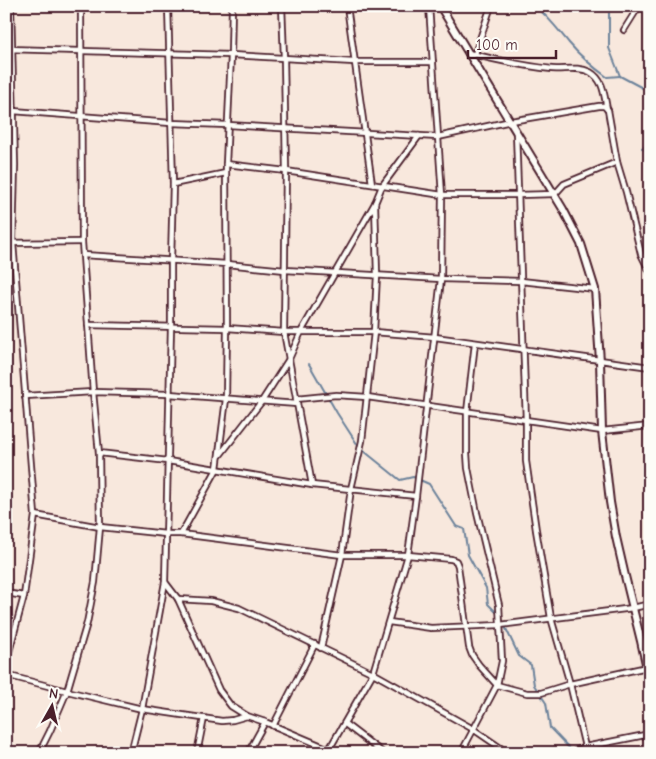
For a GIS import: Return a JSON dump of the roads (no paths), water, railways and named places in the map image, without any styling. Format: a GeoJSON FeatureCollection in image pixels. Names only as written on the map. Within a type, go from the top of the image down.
{"type":"FeatureCollection","features":[{"type":"Feature","properties":{"kind":"street"},"geometry":{"type":"LineString","coordinates":[[6,663],[24,596],[35,515],[13,243],[15,165],[9,49],[11,6]]}},
{"type":"Feature","properties":{"kind":"street"},"geometry":{"type":"LineString","coordinates":[[39,753],[67,691],[88,623],[95,582],[100,527],[99,453],[92,392],[82,242],[81,6]]}},
{"type":"Feature","properties":{"kind":"street"},"geometry":{"type":"LineString","coordinates":[[131,753],[142,709],[165,582],[174,184],[168,6]]}},
{"type":"Feature","properties":{"kind":"street"},"geometry":{"type":"LineString","coordinates":[[181,534],[217,469],[226,398],[226,164],[232,6]]}},
{"type":"Feature","properties":{"kind":"street"},"geometry":{"type":"LineString","coordinates":[[282,6],[286,171],[284,332],[312,485]]}},
{"type":"Feature","properties":{"kind":"street"},"geometry":{"type":"LineString","coordinates":[[346,6],[372,184]]}},
{"type":"Feature","properties":{"kind":"street"},"geometry":{"type":"LineString","coordinates":[[165,582],[178,599],[218,690],[231,706],[246,716],[265,722],[328,751],[373,673],[408,555],[416,496],[441,279],[442,195],[429,6]]}},
{"type":"Feature","properties":{"kind":"street"},"geometry":{"type":"LineString","coordinates":[[440,6],[472,53],[555,194],[581,244],[595,290],[602,431],[610,502],[616,537],[650,682]]}},
{"type":"Feature","properties":{"kind":"street"},"geometry":{"type":"LineString","coordinates":[[472,53],[491,6]]}},
{"type":"Feature","properties":{"kind":"street"},"geometry":{"type":"LineString","coordinates":[[624,30],[639,6]]}},
{"type":"Feature","properties":{"kind":"street"},"geometry":{"type":"LineString","coordinates":[[9,49],[231,55],[354,62],[433,62]]}},
{"type":"Feature","properties":{"kind":"street"},"geometry":{"type":"LineString","coordinates":[[472,53],[512,63],[553,69],[578,69],[589,72],[597,78],[602,85],[617,162],[642,254],[650,272]]}},
{"type":"Feature","properties":{"kind":"street"},"geometry":{"type":"LineString","coordinates":[[13,111],[171,123],[228,124],[438,137],[511,121],[600,106],[604,106],[608,110]]}},
{"type":"Feature","properties":{"kind":"street"},"geometry":{"type":"LineString","coordinates":[[516,130],[526,461],[552,618],[586,747]]}},
{"type":"Feature","properties":{"kind":"street"},"geometry":{"type":"LineString","coordinates":[[219,456],[262,401],[289,359],[301,332],[375,203],[382,186],[419,136]]}},
{"type":"Feature","properties":{"kind":"street"},"geometry":{"type":"LineString","coordinates":[[6,140],[14,140]]}},
{"type":"Feature","properties":{"kind":"street"},"geometry":{"type":"LineString","coordinates":[[226,164],[286,171],[442,195],[518,195],[555,194],[564,184],[617,162]]}},
{"type":"Feature","properties":{"kind":"street"},"geometry":{"type":"LineString","coordinates":[[174,184],[226,173]]}},
{"type":"Feature","properties":{"kind":"street"},"geometry":{"type":"LineString","coordinates":[[321,648],[342,555],[351,489],[362,441],[374,332],[377,275],[375,203]]}},
{"type":"Feature","properties":{"kind":"street"},"geometry":{"type":"LineString","coordinates":[[6,243],[82,242]]}},
{"type":"Feature","properties":{"kind":"street"},"geometry":{"type":"LineString","coordinates":[[83,255],[227,264],[285,270],[441,279],[521,281],[595,290]]}},
{"type":"Feature","properties":{"kind":"street"},"geometry":{"type":"LineString","coordinates":[[88,325],[227,328],[284,332],[374,332],[435,337],[650,367]]}},
{"type":"Feature","properties":{"kind":"street"},"geometry":{"type":"LineString","coordinates":[[461,753],[497,686],[502,667],[498,605],[468,468],[467,412],[475,343]]}},
{"type":"Feature","properties":{"kind":"street"},"geometry":{"type":"LineString","coordinates":[[25,396],[92,392],[169,394],[262,401],[297,401],[336,395],[367,397],[602,431],[650,426]]}},
{"type":"Feature","properties":{"kind":"street"},"geometry":{"type":"LineString","coordinates":[[99,453],[168,461],[312,485],[416,496]]}},
{"type":"Feature","properties":{"kind":"street"},"geometry":{"type":"LineString","coordinates":[[35,515],[100,527],[181,534],[342,555],[408,555],[451,558],[456,561],[458,566],[469,647],[478,665],[497,686],[533,694],[541,693],[570,684],[648,667]]}},
{"type":"Feature","properties":{"kind":"street"},"geometry":{"type":"LineString","coordinates":[[6,593],[24,596]]}},
{"type":"Feature","properties":{"kind":"street"},"geometry":{"type":"LineString","coordinates":[[178,599],[211,601],[239,608],[373,673],[473,730],[508,753]]}},
{"type":"Feature","properties":{"kind":"street"},"geometry":{"type":"LineString","coordinates":[[389,622],[425,627],[500,625],[633,608],[650,604]]}},
{"type":"Feature","properties":{"kind":"street"},"geometry":{"type":"LineString","coordinates":[[273,726],[314,644]]}},
{"type":"Feature","properties":{"kind":"street"},"geometry":{"type":"LineString","coordinates":[[6,675],[142,709],[228,720],[246,716]]}},
{"type":"Feature","properties":{"kind":"street"},"geometry":{"type":"LineString","coordinates":[[197,753],[204,718]]}},
{"type":"Feature","properties":{"kind":"street"},"geometry":{"type":"LineString","coordinates":[[248,753],[265,722]]}},
{"type":"Feature","properties":{"kind":"street"},"geometry":{"type":"LineString","coordinates":[[344,724],[383,753]]}},
{"type":"Feature","properties":{"kind":"street"},"geometry":{"type":"LineString","coordinates":[[571,753],[586,747],[650,734]]}},
{"type":"Feature","properties":{"kind":"waterway"},"geometry":{"type":"LineString","coordinates":[[535,6],[592,65],[607,77],[620,76]]}},
{"type":"Feature","properties":{"kind":"waterway"},"geometry":{"type":"LineString","coordinates":[[609,6],[609,48],[620,76],[650,92]]}},
{"type":"Feature","properties":{"kind":"waterway"},"geometry":{"type":"LineString","coordinates":[[650,144],[642,148],[650,155]]}},
{"type":"Feature","properties":{"kind":"waterway"},"geometry":{"type":"LineString","coordinates":[[309,364],[359,447],[400,480],[413,477],[429,484],[456,526],[464,529],[468,555],[486,588],[488,604],[498,614]]}},
{"type":"Feature","properties":{"kind":"waterway"},"geometry":{"type":"LineString","coordinates":[[501,618],[519,656],[531,665],[534,685],[546,703],[550,728],[573,752]]}}]}
